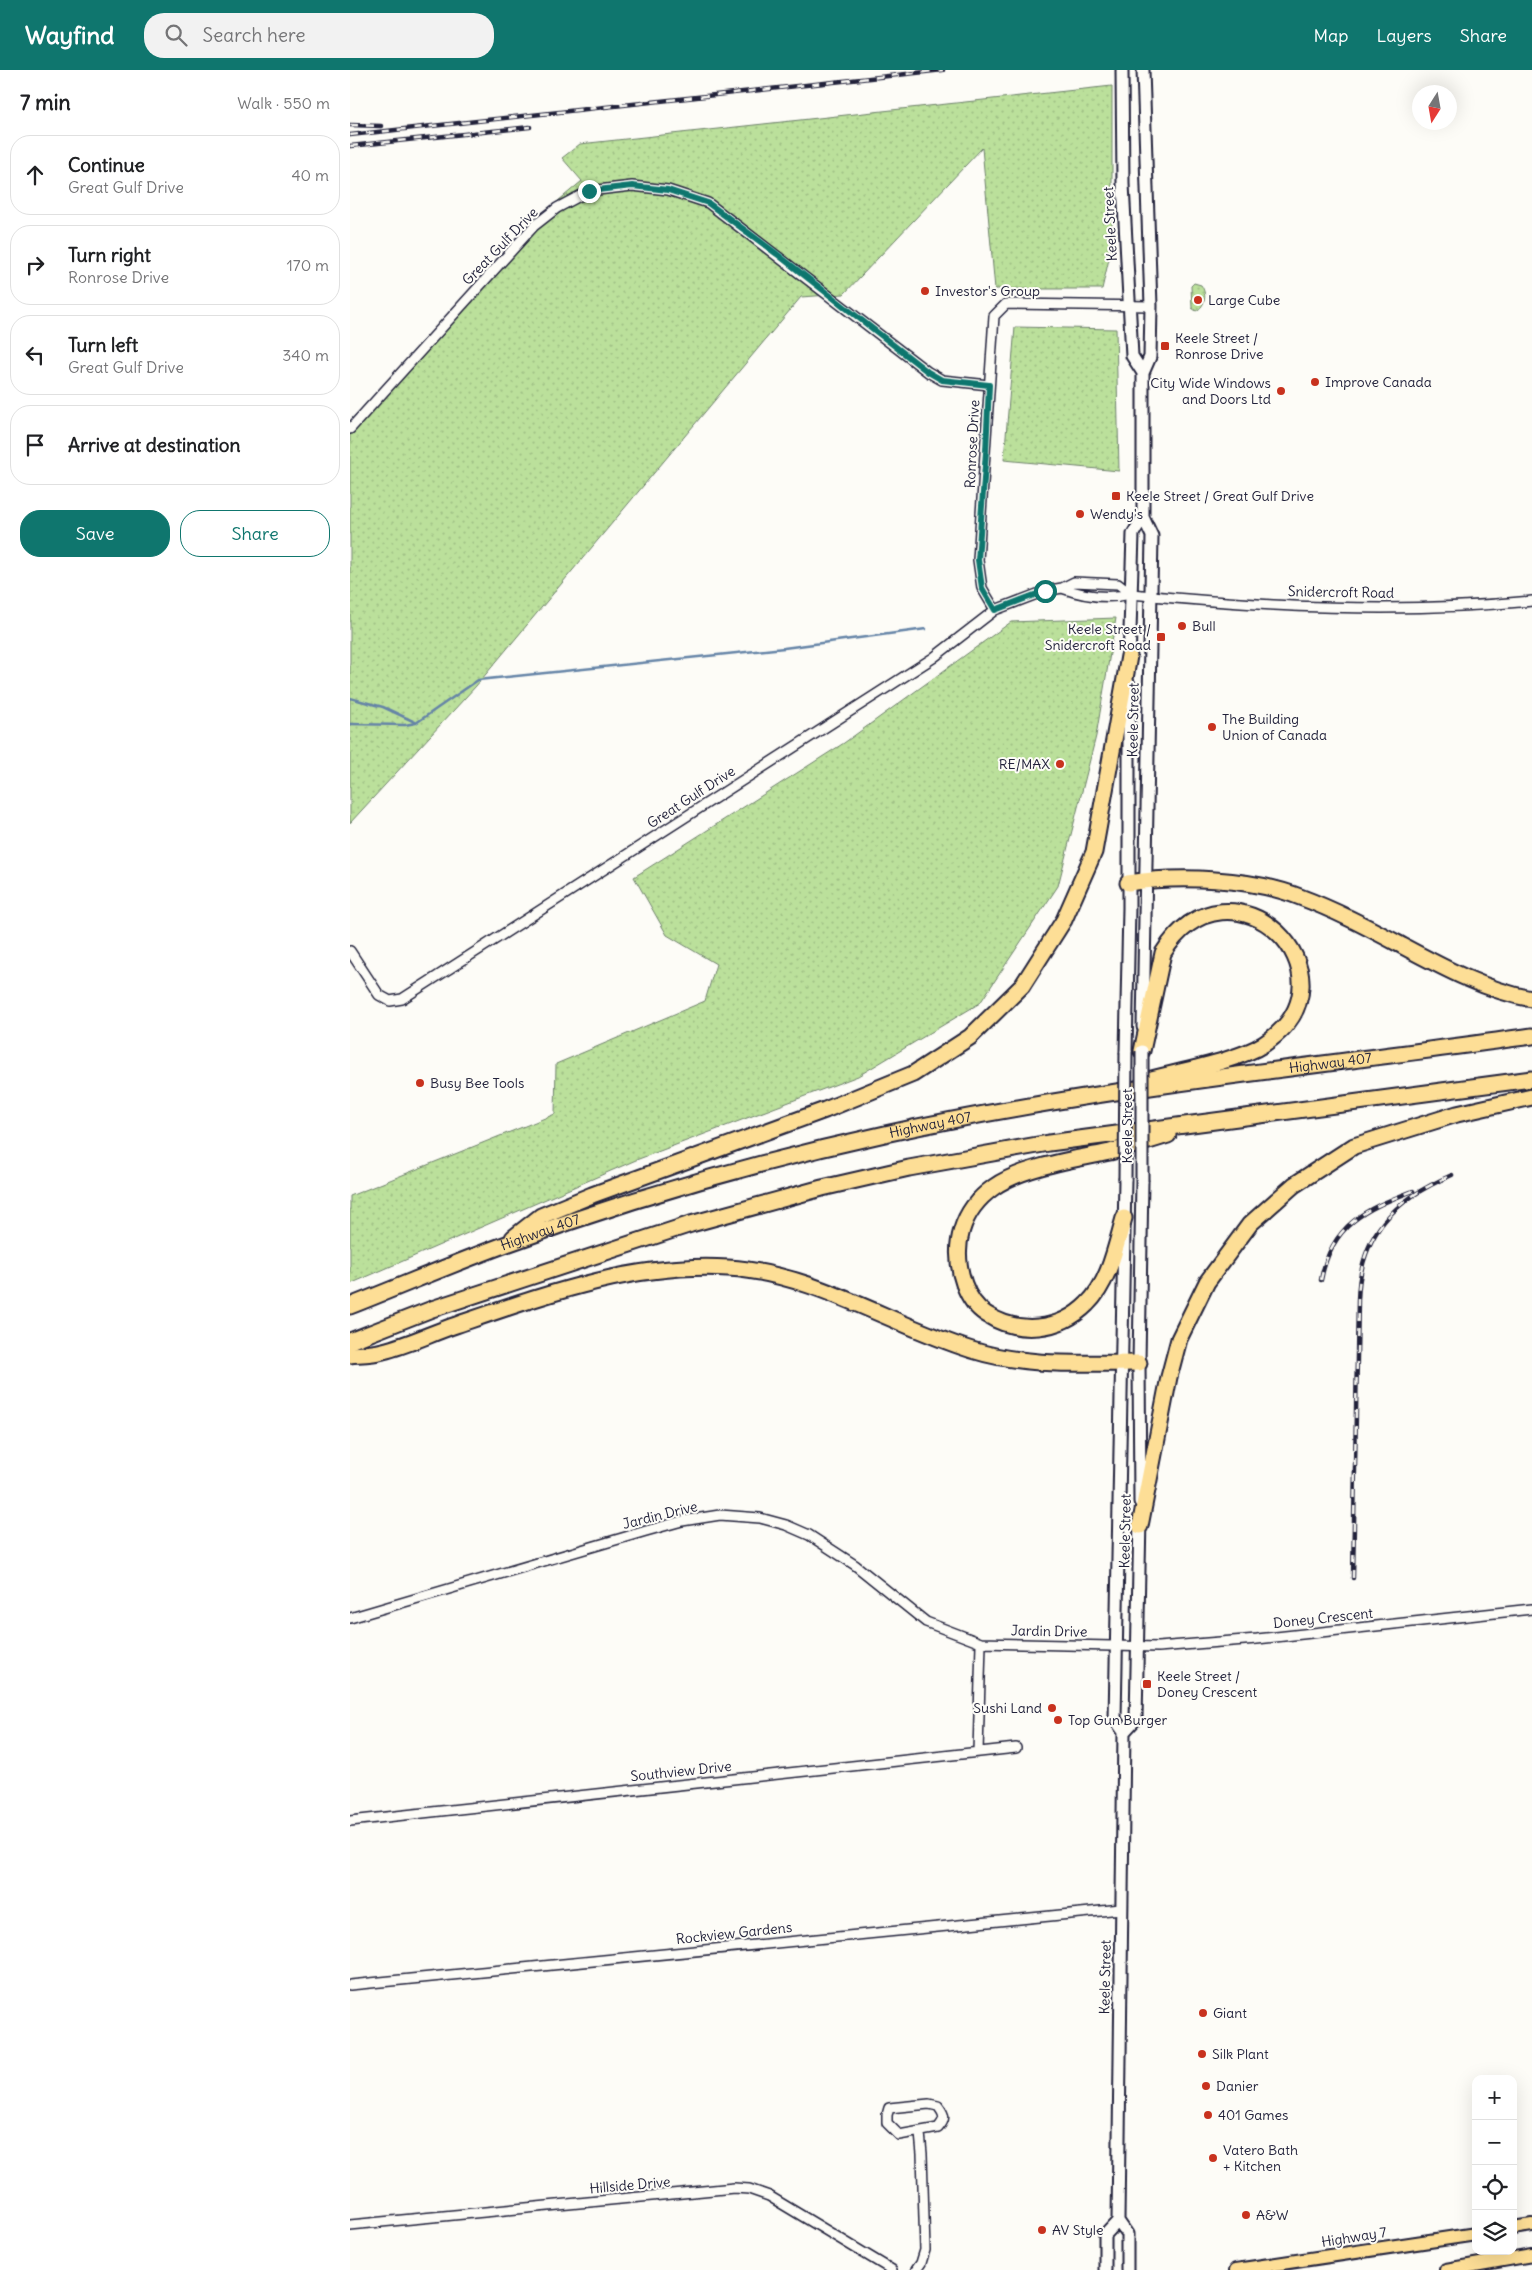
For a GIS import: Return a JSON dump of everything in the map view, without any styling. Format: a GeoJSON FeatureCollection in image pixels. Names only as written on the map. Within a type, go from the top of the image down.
{"type":"FeatureCollection","features":[{"type":"Feature","properties":{"kind":"highway"},"geometry":{"type":"LineString","coordinates":[[505,1245],[541,1216],[592,1195],[825,1110],[913,1074],[970,1037],[1022,986],[1064,920],[1094,852],[1129,656]]}},
{"type":"Feature","properties":{"kind":"highway"},"geometry":{"type":"LineString","coordinates":[[1128,883],[1156,878],[1245,883],[1273,888],[1300,896],[1356,922],[1484,986],[1532,998]]}},
{"type":"Feature","properties":{"kind":"highway"},"geometry":{"type":"LineString","coordinates":[[1087,1096],[1243,1054],[1262,1045],[1280,1032],[1296,1010],[1301,982],[1300,968],[1293,952],[1272,928],[1250,914],[1222,911],[1205,915],[1190,922],[1171,940],[1163,953],[1142,1051]]}},
{"type":"Feature","properties":{"kind":"highway","name":"Highway 407"},"geometry":{"type":"LineString","coordinates":[[350,1306],[505,1245],[627,1204],[806,1152],[974,1116],[1087,1096],[1532,1036]]}},
{"type":"Feature","properties":{"kind":"highway"},"geometry":{"type":"LineString","coordinates":[[350,1341],[432,1309],[569,1262],[691,1224],[830,1186],[909,1168],[1008,1150],[1532,1079]]}},
{"type":"Feature","properties":{"kind":"highway"},"geometry":{"type":"LineString","coordinates":[[1140,1526],[1165,1395],[1180,1339],[1208,1282],[1250,1224],[1294,1185],[1354,1146],[1457,1114],[1532,1097]]}},
{"type":"Feature","properties":{"kind":"highway"},"geometry":{"type":"LineString","coordinates":[[1124,1218],[1111,1261],[1101,1284],[1088,1304],[1068,1320],[1042,1328],[1014,1326],[985,1314],[969,1296],[958,1267],[958,1238],[967,1215],[980,1198],[995,1186],[1020,1175],[1065,1161],[1112,1151],[1217,1121]]}},
{"type":"Feature","properties":{"kind":"highway"},"geometry":{"type":"LineString","coordinates":[[350,1355],[383,1351],[555,1292],[622,1275],[677,1266],[729,1268],[778,1276],[819,1289],[970,1349],[996,1357],[1026,1362],[1139,1363]]}},
{"type":"Feature","properties":{"kind":"main road","name":"Keele Street"},"geometry":{"type":"LineString","coordinates":[[1122,70],[1125,236],[1132,356],[1143,372]]}},
{"type":"Feature","properties":{"kind":"main road","name":"Keele Street"},"geometry":{"type":"LineString","coordinates":[[1124,1732],[1136,1719],[1138,1647],[1142,1051],[1152,536],[1143,517],[1143,372],[1150,357],[1144,70]]}},
{"type":"Feature","properties":{"kind":"main road","name":"Keele Street"},"geometry":{"type":"LineString","coordinates":[[1127,2270],[1127,2234],[1118,2221],[1124,1732],[1115,1719],[1125,1179],[1129,656],[1133,534],[1143,517]]}},
{"type":"Feature","properties":{"kind":"main road"},"geometry":{"type":"LineString","coordinates":[[1105,2270],[1105,2235],[1118,2221]]}},
{"type":"Feature","properties":{"kind":"main road"},"geometry":{"type":"LineString","coordinates":[[1517,2228],[1532,2226]]}},
{"type":"Feature","properties":{"kind":"main road","name":"Highway 7"},"geometry":{"type":"LineString","coordinates":[[1236,2270],[1472,2235]]}},
{"type":"Feature","properties":{"kind":"main road"},"geometry":{"type":"LineString","coordinates":[[1446,2270],[1532,2255]]}},
{"type":"Feature","properties":{"kind":"street","name":"Great Gulf Drive"},"geometry":{"type":"LineString","coordinates":[[350,429],[534,226],[558,208],[589,191],[632,186],[668,190],[708,203],[777,254],[928,372],[942,380],[989,385]]}},
{"type":"Feature","properties":{"kind":"street","name":"Ronrose Drive"},"geometry":{"type":"LineString","coordinates":[[995,610],[982,588],[978,560],[994,316],[1006,304],[1150,306]]}},
{"type":"Feature","properties":{"kind":"street","name":"Great Gulf Drive"},"geometry":{"type":"LineString","coordinates":[[350,951],[379,995],[390,1001],[402,999],[933,658],[995,610],[1045,591],[1062,588],[1076,593],[1117,597],[1131,594]]}},
{"type":"Feature","properties":{"kind":"street","name":"Snidercroft Road"},"geometry":{"type":"LineString","coordinates":[[1131,594],[1238,603],[1346,607],[1532,601]]}},
{"type":"Feature","properties":{"kind":"street","name":"Jardin Drive"},"geometry":{"type":"LineString","coordinates":[[350,1618],[682,1520],[720,1515],[760,1518],[786,1525],[809,1535],[855,1566],[926,1622],[981,1643],[1116,1646]]}},
{"type":"Feature","properties":{"kind":"street","name":"Doney Crescent"},"geometry":{"type":"LineString","coordinates":[[1116,1646],[1138,1647],[1222,1642],[1532,1609]]}},
{"type":"Feature","properties":{"kind":"street"},"geometry":{"type":"LineString","coordinates":[[978,1752],[981,1643]]}},
{"type":"Feature","properties":{"kind":"street","name":"Southview Drive"},"geometry":{"type":"LineString","coordinates":[[350,1821],[1016,1748]]}},
{"type":"Feature","properties":{"kind":"street","name":"Rockview Gardens"},"geometry":{"type":"LineString","coordinates":[[350,1985],[1121,1909]]}},
{"type":"Feature","properties":{"kind":"street"},"geometry":{"type":"LineString","coordinates":[[929,2104],[938,2106],[944,2114],[944,2120],[938,2128],[920,2133],[899,2135],[887,2123],[889,2108],[929,2104]]}},
{"type":"Feature","properties":{"kind":"street"},"geometry":{"type":"LineString","coordinates":[[916,2270],[921,2263],[925,2250],[920,2133]]}},
{"type":"Feature","properties":{"kind":"street","name":"Hillside Drive"},"geometry":{"type":"LineString","coordinates":[[350,2225],[734,2188],[749,2189],[769,2196],[892,2270]]}},
{"type":"Feature","properties":{"kind":"green space"},"geometry":{"type":"Polygon","coordinates":[[[1112,86],[1112,246],[1102,289],[995,289],[982,148],[844,294],[801,297],[476,686],[350,823],[350,421],[534,221],[582,181],[562,158],[580,144],[1112,86]]]}},
{"type":"Feature","properties":{"kind":"green space"},"geometry":{"type":"Polygon","coordinates":[[[1194,283],[1201,285],[1205,295],[1204,303],[1196,311],[1192,308],[1191,286],[1194,283]]]}},
{"type":"Feature","properties":{"kind":"green space"},"geometry":{"type":"Polygon","coordinates":[[[1015,327],[1116,329],[1119,471],[1004,460],[1015,327]]]}},
{"type":"Feature","properties":{"kind":"green space"},"geometry":{"type":"Polygon","coordinates":[[[1116,618],[1096,736],[1058,886],[980,1003],[858,1076],[636,1160],[350,1284],[350,1196],[555,1114],[556,1064],[705,1001],[716,964],[667,935],[634,877],[844,743],[1011,622],[1116,618]]]}},
{"type":"Feature","properties":{"kind":"waterway"},"geometry":{"type":"LineString","coordinates":[[350,724],[405,725],[416,723],[478,680],[784,648],[926,629]]}},
{"type":"Feature","properties":{"kind":"waterway"},"geometry":{"type":"LineString","coordinates":[[350,698],[383,707],[415,722]]}},
{"type":"Feature","properties":{"kind":"railway"},"geometry":{"type":"LineString","coordinates":[[350,135],[943,70]]}},
{"type":"Feature","properties":{"kind":"railway"},"geometry":{"type":"LineString","coordinates":[[350,125],[381,126]]}},
{"type":"Feature","properties":{"kind":"railway"},"geometry":{"type":"LineString","coordinates":[[350,146],[530,127]]}},
{"type":"Feature","properties":{"kind":"railway"},"geometry":{"type":"LineString","coordinates":[[1353,1578],[1358,1300],[1360,1277],[1365,1256],[1373,1238],[1397,1208],[1431,1185],[1452,1175]]}},
{"type":"Feature","properties":{"kind":"railway"},"geometry":{"type":"LineString","coordinates":[[1321,1280],[1326,1261],[1333,1245],[1342,1232],[1365,1213],[1413,1191]]}},
{"type":"Feature","properties":{"kind":"place","name":"Investor's Group"},"geometry":{"type":"Point","coordinates":[925,291]}},
{"type":"Feature","properties":{"kind":"place","name":"Large Cube"},"geometry":{"type":"Point","coordinates":[1198,300]}},
{"type":"Feature","properties":{"kind":"place","name":"Keele Street / Ronrose Drive"},"geometry":{"type":"Point","coordinates":[1165,346]}},
{"type":"Feature","properties":{"kind":"place","name":"Improve Canada"},"geometry":{"type":"Point","coordinates":[1315,382]}},
{"type":"Feature","properties":{"kind":"place","name":"City Wide Windows and Doors Ltd"},"geometry":{"type":"Point","coordinates":[1281,391]}},
{"type":"Feature","properties":{"kind":"place","name":"Keele Street / Great Gulf Drive"},"geometry":{"type":"Point","coordinates":[1116,496]}},
{"type":"Feature","properties":{"kind":"place","name":"Wendy's"},"geometry":{"type":"Point","coordinates":[1080,514]}},
{"type":"Feature","properties":{"kind":"place","name":"Bull"},"geometry":{"type":"Point","coordinates":[1182,626]}},
{"type":"Feature","properties":{"kind":"place","name":"Keele Street / Snidercroft Road"},"geometry":{"type":"Point","coordinates":[1161,637]}},
{"type":"Feature","properties":{"kind":"place","name":"The Building Union of Canada"},"geometry":{"type":"Point","coordinates":[1212,727]}},
{"type":"Feature","properties":{"kind":"place","name":"RE/MAX"},"geometry":{"type":"Point","coordinates":[1060,764]}},
{"type":"Feature","properties":{"kind":"place","name":"Busy Bee Tools"},"geometry":{"type":"Point","coordinates":[420,1083]}},
{"type":"Feature","properties":{"kind":"place","name":"Keele Street / Doney Crescent"},"geometry":{"type":"Point","coordinates":[1147,1684]}},
{"type":"Feature","properties":{"kind":"place","name":"Sushi Land"},"geometry":{"type":"Point","coordinates":[1052,1708]}},
{"type":"Feature","properties":{"kind":"place","name":"Top Gun Burger"},"geometry":{"type":"Point","coordinates":[1058,1720]}},
{"type":"Feature","properties":{"kind":"place","name":"Giant"},"geometry":{"type":"Point","coordinates":[1203,2013]}},
{"type":"Feature","properties":{"kind":"place","name":"Silk Plant"},"geometry":{"type":"Point","coordinates":[1202,2054]}},
{"type":"Feature","properties":{"kind":"place","name":"Danier"},"geometry":{"type":"Point","coordinates":[1206,2086]}},
{"type":"Feature","properties":{"kind":"place","name":"401 Games"},"geometry":{"type":"Point","coordinates":[1208,2115]}},
{"type":"Feature","properties":{"kind":"place","name":"Vatero Bath + Kitchen"},"geometry":{"type":"Point","coordinates":[1213,2158]}},
{"type":"Feature","properties":{"kind":"place","name":"A&W"},"geometry":{"type":"Point","coordinates":[1246,2215]}},
{"type":"Feature","properties":{"kind":"place","name":"AV Style"},"geometry":{"type":"Point","coordinates":[1042,2230]}},
{"type":"Feature","properties":{"kind":"route"},"geometry":{"type":"LineString","coordinates":[[589,191],[632,186],[668,190],[708,203],[777,254],[928,372],[942,380],[989,385],[978,560],[982,588],[995,610],[1045,591]]}}]}
